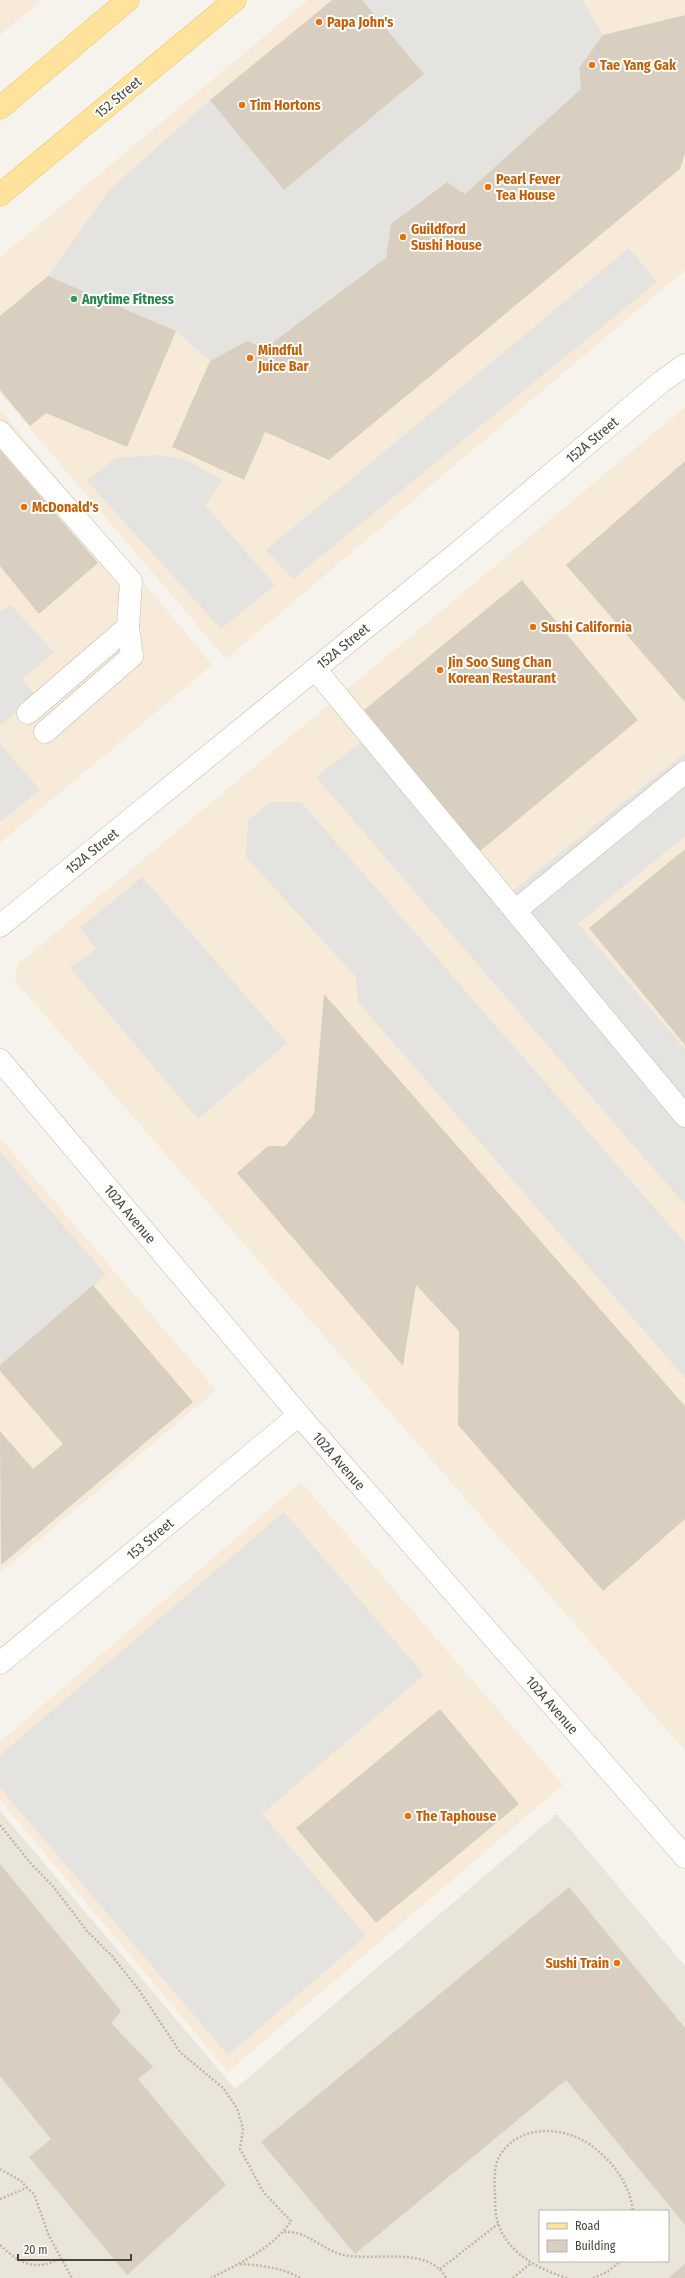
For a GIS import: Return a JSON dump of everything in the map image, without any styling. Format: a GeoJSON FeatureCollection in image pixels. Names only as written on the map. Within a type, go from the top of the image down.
{"type":"FeatureCollection","features":[{"type":"Feature","properties":{"kind":"main road"},"geometry":{"type":"LineString","coordinates":[[0,108],[128,0]]}},
{"type":"Feature","properties":{"kind":"main road","name":"152 Street"},"geometry":{"type":"LineString","coordinates":[[0,195],[235,0]]}},
{"type":"Feature","properties":{"kind":"street","name":"152A Street"},"geometry":{"type":"LineString","coordinates":[[0,926],[461,550],[661,382],[685,365]]}},
{"type":"Feature","properties":{"kind":"street"},"geometry":{"type":"LineString","coordinates":[[0,432],[131,580],[128,627],[132,656],[45,732]]}},
{"type":"Feature","properties":{"kind":"street"},"geometry":{"type":"LineString","coordinates":[[28,713],[128,627]]}},
{"type":"Feature","properties":{"kind":"street"},"geometry":{"type":"LineString","coordinates":[[315,669],[685,1116]]}},
{"type":"Feature","properties":{"kind":"street"},"geometry":{"type":"LineString","coordinates":[[515,911],[685,773]]}},
{"type":"Feature","properties":{"kind":"street","name":"102A Avenue"},"geometry":{"type":"LineString","coordinates":[[0,1060],[300,1415],[685,1857]]}},
{"type":"Feature","properties":{"kind":"street","name":"153 Street"},"geometry":{"type":"LineString","coordinates":[[0,1663],[300,1415]]}},
{"type":"Feature","properties":{"kind":"path"},"geometry":{"type":"LineString","coordinates":[[0,1825],[32,1865],[52,1885],[87,1931],[112,1956],[135,1984],[180,2052],[223,2088],[237,2108],[243,2129],[240,2149],[264,2193],[291,2221],[283,2232],[240,2264],[211,2278]]}},
{"type":"Feature","properties":{"kind":"path"},"geometry":{"type":"LineString","coordinates":[[567,2278],[550,2273],[531,2263],[506,2239],[498,2224],[494,2189],[498,2158],[508,2145],[521,2136],[538,2130],[562,2132],[586,2140],[604,2156],[620,2175],[631,2196],[633,2210]]}},
{"type":"Feature","properties":{"kind":"path"},"geometry":{"type":"LineString","coordinates":[[0,2169],[21,2181],[34,2194],[49,2236],[72,2278]]}},
{"type":"Feature","properties":{"kind":"path"},"geometry":{"type":"LineString","coordinates":[[0,2199],[27,2188]]}},
{"type":"Feature","properties":{"kind":"path"},"geometry":{"type":"LineString","coordinates":[[440,2269],[498,2224]]}},
{"type":"Feature","properties":{"kind":"path"},"geometry":{"type":"LineString","coordinates":[[283,2232],[297,2231],[340,2254],[410,2258],[430,2262],[440,2269],[446,2278]]}},
{"type":"Feature","properties":{"kind":"path"},"geometry":{"type":"LineString","coordinates":[[0,2245],[19,2260],[31,2265],[42,2266],[61,2258]]}},
{"type":"Feature","properties":{"kind":"path"},"geometry":{"type":"LineString","coordinates":[[593,2278],[607,2272],[620,2262]]}},
{"type":"Feature","properties":{"kind":"path"},"geometry":{"type":"LineString","coordinates":[[513,2278],[531,2263]]}},
{"type":"Feature","properties":{"kind":"path"},"geometry":{"type":"LineString","coordinates":[[240,2264],[258,2264],[295,2274],[300,2278]]}},
{"type":"Feature","properties":{"kind":"shaded area"},"geometry":{"type":"Polygon","coordinates":[[[0,0],[42,0],[0,35],[0,0]]]}},
{"type":"Feature","properties":{"kind":"shaded area"},"geometry":{"type":"Polygon","coordinates":[[[308,0],[685,0],[685,270],[226,659],[0,393],[0,257],[308,0]]]}},
{"type":"Feature","properties":{"kind":"shaded area"},"geometry":{"type":"Polygon","coordinates":[[[362,0],[582,0],[603,35],[579,68],[581,89],[465,194],[446,182],[391,224],[386,258],[265,348],[247,341],[210,361],[176,331],[48,276],[109,190],[210,100],[285,189],[423,75],[362,0]]]}},
{"type":"Feature","properties":{"kind":"shaded area"},"geometry":{"type":"Polygon","coordinates":[[[629,248],[657,282],[293,579],[266,550],[629,248]]]}},
{"type":"Feature","properties":{"kind":"shaded area"},"geometry":{"type":"Polygon","coordinates":[[[685,407],[685,1751],[15,981],[17,965],[685,407]]]}},
{"type":"Feature","properties":{"kind":"shaded area"},"geometry":{"type":"Polygon","coordinates":[[[0,409],[212,665],[0,843],[0,409]]]}},
{"type":"Feature","properties":{"kind":"shaded area"},"geometry":{"type":"Polygon","coordinates":[[[158,455],[182,458],[223,480],[205,505],[275,585],[221,629],[87,481],[115,458],[158,455]]]}},
{"type":"Feature","properties":{"kind":"shaded area"},"geometry":{"type":"Polygon","coordinates":[[[11,605],[54,652],[22,679],[35,695],[0,726],[0,612],[11,605]]]}},
{"type":"Feature","properties":{"kind":"shaded area"},"geometry":{"type":"Polygon","coordinates":[[[375,731],[513,891],[685,753],[685,836],[578,924],[685,1049],[685,1205],[316,777],[375,731]]]}},
{"type":"Feature","properties":{"kind":"shaded area"},"geometry":{"type":"Polygon","coordinates":[[[0,744],[40,790],[0,822],[0,744]]]}},
{"type":"Feature","properties":{"kind":"shaded area"},"geometry":{"type":"Polygon","coordinates":[[[271,802],[301,802],[685,1243],[685,1378],[358,1002],[356,977],[246,857],[248,820],[271,802]]]}},
{"type":"Feature","properties":{"kind":"shaded area"},"geometry":{"type":"Polygon","coordinates":[[[142,877],[287,1043],[198,1119],[70,968],[96,949],[80,928],[142,877]]]}},
{"type":"Feature","properties":{"kind":"shaded area"},"geometry":{"type":"Polygon","coordinates":[[[0,1138],[216,1390],[0,1573],[0,1138]]]}},
{"type":"Feature","properties":{"kind":"shaded area"},"geometry":{"type":"Polygon","coordinates":[[[0,1152],[106,1275],[0,1365],[0,1152]]]}},
{"type":"Feature","properties":{"kind":"shaded area"},"geometry":{"type":"Polygon","coordinates":[[[301,1482],[563,1785],[228,2072],[0,1800],[0,1742],[301,1482]]]}},
{"type":"Feature","properties":{"kind":"shaded area"},"geometry":{"type":"Polygon","coordinates":[[[284,1512],[424,1675],[262,1814],[366,1936],[228,2055],[0,1788],[0,1755],[284,1512]]]}},
{"type":"Feature","properties":{"kind":"shaded area"},"geometry":{"type":"Polygon","coordinates":[[[0,1811],[235,2089],[557,1814],[685,1966],[685,2278],[0,2278],[0,1811]]]}},
{"type":"Feature","properties":{"kind":"building"},"geometry":{"type":"Polygon","coordinates":[[[332,0],[362,0],[424,74],[284,190],[210,100],[332,0]]]}},
{"type":"Feature","properties":{"kind":"building"},"geometry":{"type":"Polygon","coordinates":[[[685,15],[685,154],[680,169],[329,460],[265,432],[244,480],[172,447],[210,361],[247,341],[265,348],[386,258],[391,224],[447,182],[465,194],[581,89],[579,68],[603,35],[685,15]]]}},
{"type":"Feature","properties":{"kind":"building"},"geometry":{"type":"Polygon","coordinates":[[[48,276],[176,331],[127,447],[46,413],[30,426],[0,390],[0,316],[48,276]]]}},
{"type":"Feature","properties":{"kind":"building","name":"McDonald's"},"geometry":{"type":"Polygon","coordinates":[[[0,450],[98,563],[39,614],[0,566],[0,450]]]}},
{"type":"Feature","properties":{"kind":"building"},"geometry":{"type":"Polygon","coordinates":[[[685,461],[685,702],[566,565],[685,461]]]}},
{"type":"Feature","properties":{"kind":"building"},"geometry":{"type":"Polygon","coordinates":[[[522,580],[638,720],[480,851],[364,710],[522,580]]]}},
{"type":"Feature","properties":{"kind":"building"},"geometry":{"type":"Polygon","coordinates":[[[685,849],[685,1045],[589,928],[685,849]]]}},
{"type":"Feature","properties":{"kind":"building"},"geometry":{"type":"Polygon","coordinates":[[[324,994],[685,1406],[685,1519],[603,1591],[458,1425],[459,1331],[416,1285],[403,1366],[237,1173],[268,1146],[285,1146],[314,1114],[324,994]]]}},
{"type":"Feature","properties":{"kind":"building"},"geometry":{"type":"Polygon","coordinates":[[[93,1285],[193,1402],[1,1565],[0,1431],[33,1469],[63,1444],[0,1371],[0,1365],[93,1285]]]}},
{"type":"Feature","properties":{"kind":"building","name":"The Taphouse"},"geometry":{"type":"Polygon","coordinates":[[[440,1709],[519,1804],[376,1923],[296,1828],[440,1709]]]}},
{"type":"Feature","properties":{"kind":"building"},"geometry":{"type":"Polygon","coordinates":[[[0,1864],[121,2011],[111,2023],[153,2067],[138,2079],[226,2185],[127,2275],[29,2157],[51,2139],[0,2076],[0,1864]]]}},
{"type":"Feature","properties":{"kind":"building"},"geometry":{"type":"Polygon","coordinates":[[[569,1887],[685,2028],[685,2225],[566,2080],[355,2254],[261,2142],[569,1887]]]}},
{"type":"Feature","properties":{"kind":"building"},"geometry":{"type":"Polygon","coordinates":[[[685,2264],[685,2278],[668,2278],[685,2264]]]}},
{"type":"Feature","properties":{"kind":"place","name":"Papa John's"},"geometry":{"type":"Point","coordinates":[319,22]}},
{"type":"Feature","properties":{"kind":"place","name":"Tae Yang Gak"},"geometry":{"type":"Point","coordinates":[592,65]}},
{"type":"Feature","properties":{"kind":"place","name":"Tim Hortons"},"geometry":{"type":"Point","coordinates":[242,105]}},
{"type":"Feature","properties":{"kind":"place","name":"Pearl Fever Tea House"},"geometry":{"type":"Point","coordinates":[488,187]}},
{"type":"Feature","properties":{"kind":"place","name":"Guildford Sushi House"},"geometry":{"type":"Point","coordinates":[403,237]}},
{"type":"Feature","properties":{"kind":"place","name":"Anytime Fitness"},"geometry":{"type":"Point","coordinates":[74,299]}},
{"type":"Feature","properties":{"kind":"place","name":"Mindful Juice Bar"},"geometry":{"type":"Point","coordinates":[250,358]}},
{"type":"Feature","properties":{"kind":"place","name":"McDonald's"},"geometry":{"type":"Point","coordinates":[24,507]}},
{"type":"Feature","properties":{"kind":"place","name":"Sushi California"},"geometry":{"type":"Point","coordinates":[533,627]}},
{"type":"Feature","properties":{"kind":"place","name":"Jin Soo Sung Chan Korean Restaurant"},"geometry":{"type":"Point","coordinates":[440,670]}},
{"type":"Feature","properties":{"kind":"place","name":"The Taphouse"},"geometry":{"type":"Point","coordinates":[408,1816]}},
{"type":"Feature","properties":{"kind":"place","name":"Sushi Train"},"geometry":{"type":"Point","coordinates":[617,1963]}}]}
